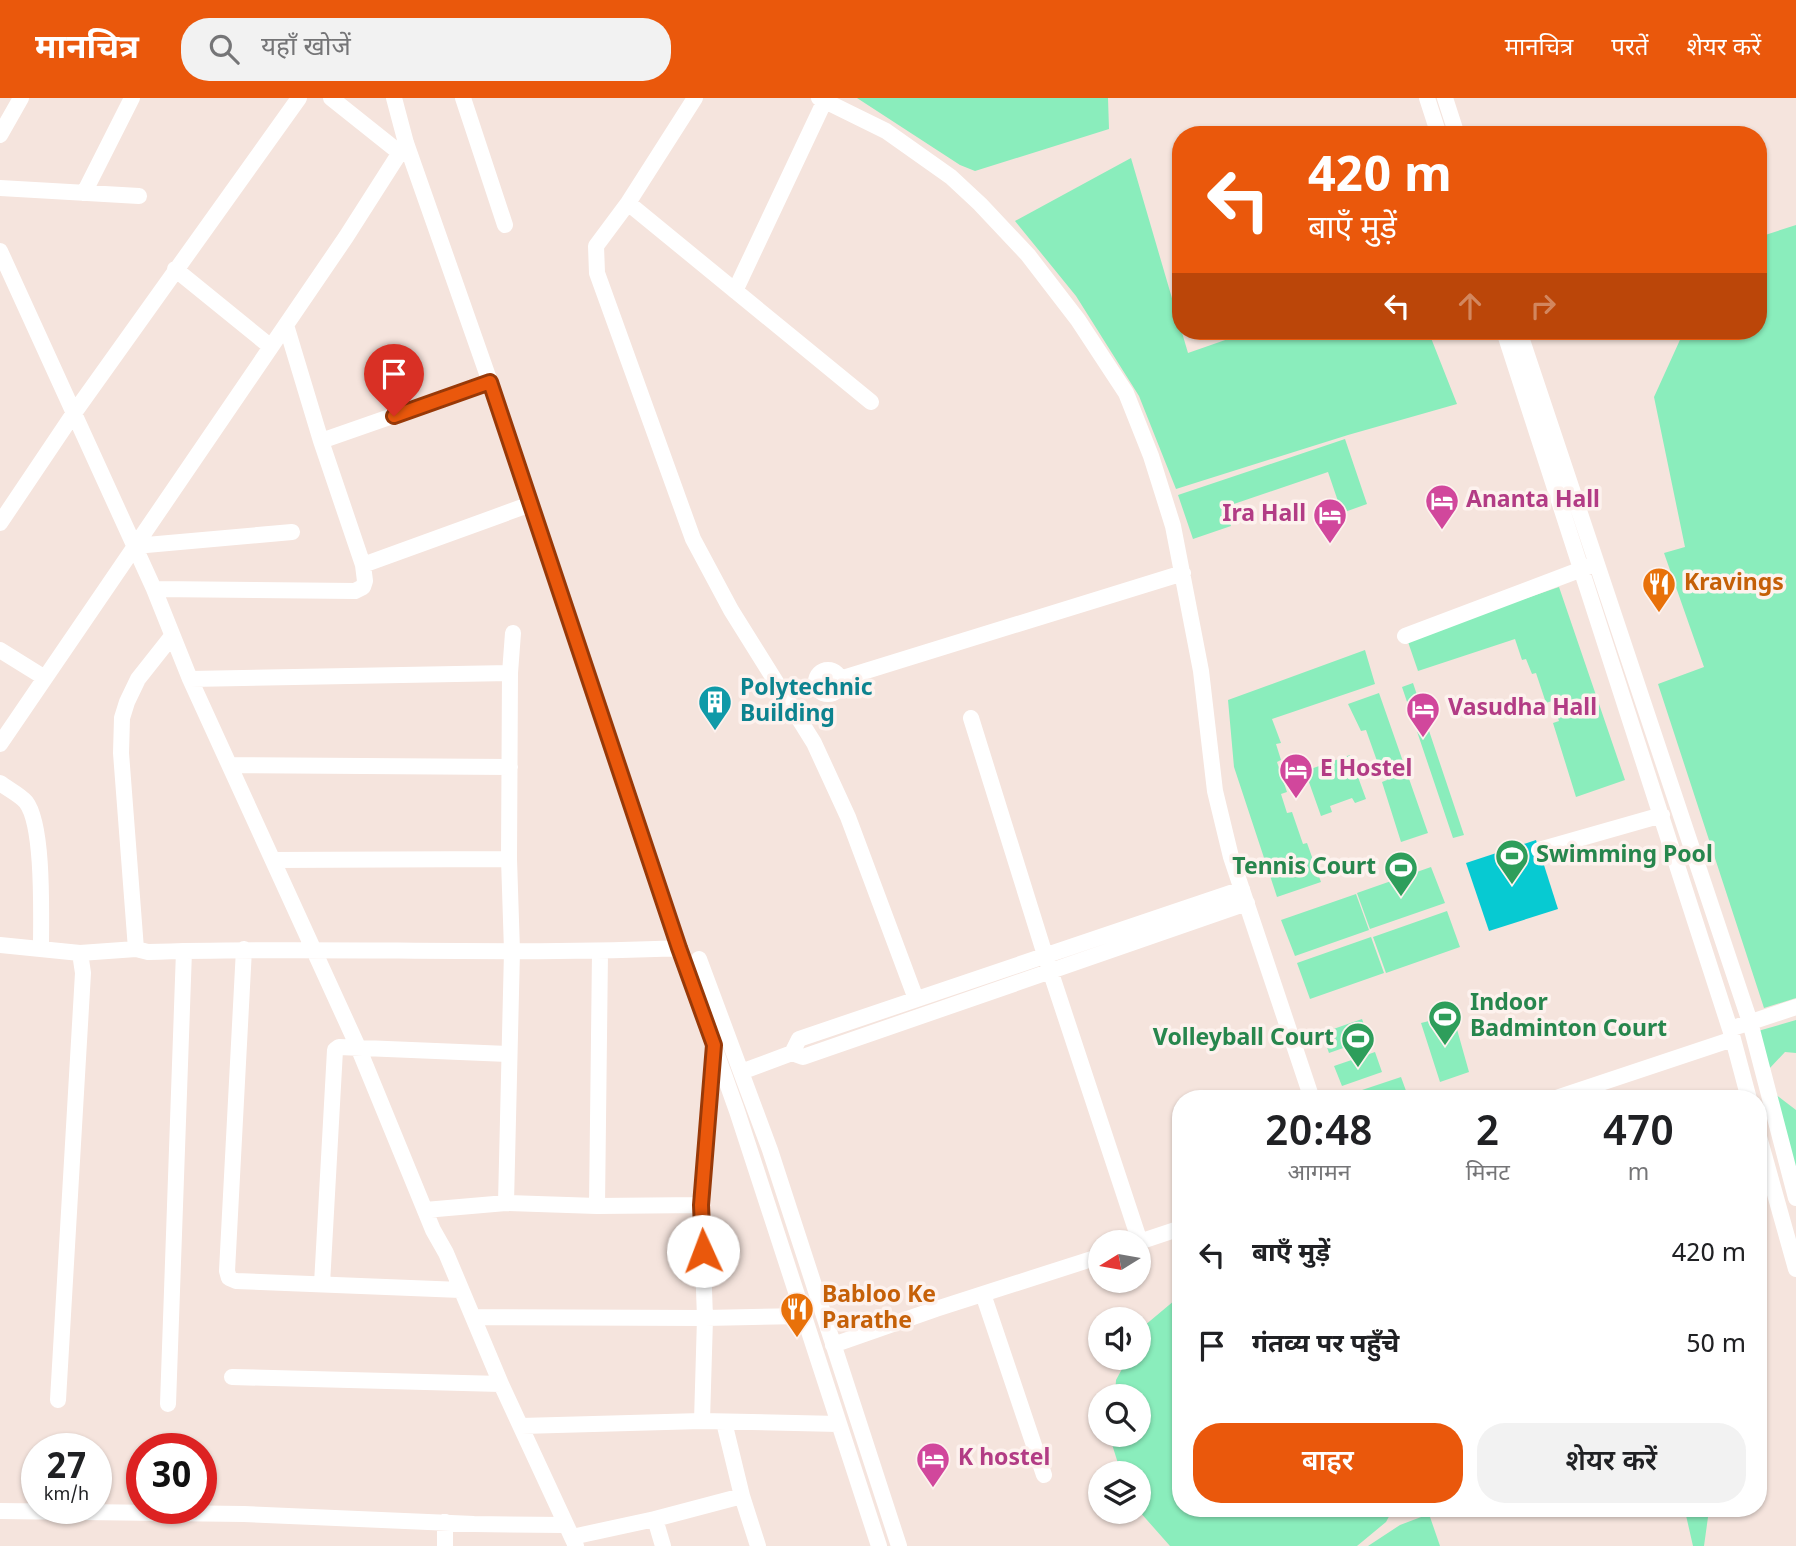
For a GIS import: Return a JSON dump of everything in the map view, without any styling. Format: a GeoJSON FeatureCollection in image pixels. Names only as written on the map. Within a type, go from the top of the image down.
{"type":"FeatureCollection","features":[{"type":"Feature","properties":{"kind":"street"},"geometry":{"type":"LineString","coordinates":[[0,135],[21,98]]}},
{"type":"Feature","properties":{"kind":"street"},"geometry":{"type":"LineString","coordinates":[[84,193],[132,98]]}},
{"type":"Feature","properties":{"kind":"street"},"geometry":{"type":"LineString","coordinates":[[0,523],[74,412],[299,98]]}},
{"type":"Feature","properties":{"kind":"street"},"geometry":{"type":"LineString","coordinates":[[331,98],[403,148]]}},
{"type":"Feature","properties":{"kind":"street"},"geometry":{"type":"LineString","coordinates":[[394,98],[403,148],[490,382],[679,948],[714,1045],[879,1546]]}},
{"type":"Feature","properties":{"kind":"street"},"geometry":{"type":"LineString","coordinates":[[463,98],[505,225]]}},
{"type":"Feature","properties":{"kind":"street"},"geometry":{"type":"LineString","coordinates":[[695,98],[628,203],[596,246],[597,273],[693,539],[731,610],[814,743],[848,817],[916,999]]}},
{"type":"Feature","properties":{"kind":"street"},"geometry":{"type":"LineString","coordinates":[[1427,98],[1436,126]]}},
{"type":"Feature","properties":{"kind":"street"},"geometry":{"type":"LineString","coordinates":[[1435,98],[1444,126]]}},
{"type":"Feature","properties":{"kind":"street"},"geometry":{"type":"LineString","coordinates":[[1445,98],[1454,126]]}},
{"type":"Feature","properties":{"kind":"street"},"geometry":{"type":"LineString","coordinates":[[735,291],[823,99],[886,131],[951,177],[1028,255],[1078,320],[1126,393],[1151,456],[1173,526],[1201,671],[1215,790],[1231,857],[1309,1090]]}},
{"type":"Feature","properties":{"kind":"street"},"geometry":{"type":"LineString","coordinates":[[0,744],[286,325],[403,148]]}},
{"type":"Feature","properties":{"kind":"street"},"geometry":{"type":"LineString","coordinates":[[0,188],[139,196]]}},
{"type":"Feature","properties":{"kind":"street"},"geometry":{"type":"LineString","coordinates":[[628,203],[871,402]]}},
{"type":"Feature","properties":{"kind":"street"},"geometry":{"type":"LineString","coordinates":[[0,251],[7,286],[74,412],[135,546],[190,679],[358,1047],[425,1210],[571,1536]]}},
{"type":"Feature","properties":{"kind":"street"},"geometry":{"type":"LineString","coordinates":[[175,269],[271,347]]}},
{"type":"Feature","properties":{"kind":"street"},"geometry":{"type":"LineString","coordinates":[[154,589],[355,590],[363,587],[363,565],[321,441],[286,325]]}},
{"type":"Feature","properties":{"kind":"street"},"geometry":{"type":"LineString","coordinates":[[1507,340],[1590,566]]}},
{"type":"Feature","properties":{"kind":"street"},"geometry":{"type":"LineString","coordinates":[[1514,340],[1590,566],[1738,1029],[1748,1090]]}},
{"type":"Feature","properties":{"kind":"street"},"geometry":{"type":"LineString","coordinates":[[1522,340],[1662,815],[1759,1090]]}},
{"type":"Feature","properties":{"kind":"street"},"geometry":{"type":"LineString","coordinates":[[321,441],[490,382]]}},
{"type":"Feature","properties":{"kind":"street"},"geometry":{"type":"LineString","coordinates":[[363,565],[531,504]]}},
{"type":"Feature","properties":{"kind":"street"},"geometry":{"type":"LineString","coordinates":[[135,546],[292,532]]}},
{"type":"Feature","properties":{"kind":"street"},"geometry":{"type":"LineString","coordinates":[[1405,636],[1590,566]]}},
{"type":"Feature","properties":{"kind":"street"},"geometry":{"type":"LineString","coordinates":[[786,695],[816,685],[821,693],[831,694],[839,689],[840,679],[1182,573]]}},
{"type":"Feature","properties":{"kind":"street"},"geometry":{"type":"LineString","coordinates":[[506,1203],[512,951],[509,859],[510,673],[513,633]]}},
{"type":"Feature","properties":{"kind":"street"},"geometry":{"type":"LineString","coordinates":[[136,949],[121,753],[122,718],[138,679],[172,636]]}},
{"type":"Feature","properties":{"kind":"street"},"geometry":{"type":"LineString","coordinates":[[0,650],[46,678]]}},
{"type":"Feature","properties":{"kind":"street"},"geometry":{"type":"LineString","coordinates":[[190,679],[510,673]]}},
{"type":"Feature","properties":{"kind":"street"},"geometry":{"type":"LineString","coordinates":[[971,718],[1136,1230]]}},
{"type":"Feature","properties":{"kind":"street"},"geometry":{"type":"LineString","coordinates":[[231,765],[510,767]]}},
{"type":"Feature","properties":{"kind":"street"},"geometry":{"type":"LineString","coordinates":[[0,783],[27,803],[35,823],[41,947]]}},
{"type":"Feature","properties":{"kind":"street"},"geometry":{"type":"LineString","coordinates":[[1539,850],[1662,815]]}},
{"type":"Feature","properties":{"kind":"street"},"geometry":{"type":"LineString","coordinates":[[273,860],[509,859]]}},
{"type":"Feature","properties":{"kind":"street"},"geometry":{"type":"LineString","coordinates":[[792,1052],[803,1057],[1048,963],[1245,896]]}},
{"type":"Feature","properties":{"kind":"street"},"geometry":{"type":"LineString","coordinates":[[0,945],[80,953],[136,949],[148,952],[313,949],[600,952],[679,948]]}},
{"type":"Feature","properties":{"kind":"street"},"geometry":{"type":"LineString","coordinates":[[244,949],[227,1275],[236,1281],[461,1290]]}},
{"type":"Feature","properties":{"kind":"street"},"geometry":{"type":"LineString","coordinates":[[169,1404],[184,951]]}},
{"type":"Feature","properties":{"kind":"street"},"geometry":{"type":"LineString","coordinates":[[597,1206],[600,952]]}},
{"type":"Feature","properties":{"kind":"street"},"geometry":{"type":"LineString","coordinates":[[58,1400],[83,973],[80,953]]}},
{"type":"Feature","properties":{"kind":"street"},"geometry":{"type":"LineString","coordinates":[[699,959],[771,1150],[899,1546]]}},
{"type":"Feature","properties":{"kind":"street"},"geometry":{"type":"LineString","coordinates":[[741,1072],[792,1052],[799,1039],[916,999],[1048,963]]}},
{"type":"Feature","properties":{"kind":"street"},"geometry":{"type":"LineString","coordinates":[[1577,1090],[1796,1007]]}},
{"type":"Feature","properties":{"kind":"street"},"geometry":{"type":"LineString","coordinates":[[702,1421],[705,1318],[701,1205],[714,1045]]}},
{"type":"Feature","properties":{"kind":"street"},"geometry":{"type":"LineString","coordinates":[[323,1284],[335,1053],[339,1046],[509,1054]]}},
{"type":"Feature","properties":{"kind":"street"},"geometry":{"type":"LineString","coordinates":[[1767,1114],[1796,1198]]}},
{"type":"Feature","properties":{"kind":"street"},"geometry":{"type":"LineString","coordinates":[[1767,1166],[1796,1269]]}},
{"type":"Feature","properties":{"kind":"street"},"geometry":{"type":"LineString","coordinates":[[425,1210],[506,1203],[701,1205]]}},
{"type":"Feature","properties":{"kind":"street"},"geometry":{"type":"LineString","coordinates":[[1152,1238],[1172,1231]]}},
{"type":"Feature","properties":{"kind":"street"},"geometry":{"type":"LineString","coordinates":[[833,1345],[1088,1260]]}},
{"type":"Feature","properties":{"kind":"street"},"geometry":{"type":"LineString","coordinates":[[983,1294],[1044,1475]]}},
{"type":"Feature","properties":{"kind":"street"},"geometry":{"type":"LineString","coordinates":[[473,1317],[804,1316]]}},
{"type":"Feature","properties":{"kind":"street"},"geometry":{"type":"LineString","coordinates":[[232,1377],[501,1384]]}},
{"type":"Feature","properties":{"kind":"street"},"geometry":{"type":"LineString","coordinates":[[521,1426],[702,1421],[839,1424]]}},
{"type":"Feature","properties":{"kind":"street"},"geometry":{"type":"LineString","coordinates":[[724,1422],[742,1496],[758,1546]]}},
{"type":"Feature","properties":{"kind":"street"},"geometry":{"type":"LineString","coordinates":[[0,1511],[231,1514],[445,1522],[571,1536],[656,1519],[742,1496]]}},
{"type":"Feature","properties":{"kind":"street"},"geometry":{"type":"LineString","coordinates":[[656,1519],[663,1546]]}},
{"type":"Feature","properties":{"kind":"street"},"geometry":{"type":"LineString","coordinates":[[445,1522],[445,1546]]}},
{"type":"Feature","properties":{"kind":"green space"},"geometry":{"type":"Polygon","coordinates":[[[857,98],[1108,98],[1109,129],[975,171],[960,165],[857,98]]]}},
{"type":"Feature","properties":{"kind":"green space"},"geometry":{"type":"Polygon","coordinates":[[[1131,158],[1172,298],[1172,340],[1184,340],[1188,353],[1225,340],[1432,340],[1457,404],[1176,489],[1139,396],[1076,296],[1015,221],[1131,158]]]}},
{"type":"Feature","properties":{"kind":"green space"},"geometry":{"type":"Polygon","coordinates":[[[1796,225],[1796,998],[1764,1008],[1658,684],[1704,667],[1664,553],[1685,547],[1654,397],[1680,340],[1767,340],[1767,234],[1796,225]]]}},
{"type":"Feature","properties":{"kind":"green space"},"geometry":{"type":"Polygon","coordinates":[[[1345,439],[1367,504],[1342,513],[1328,472],[1225,507],[1231,526],[1193,539],[1178,495],[1345,439]]]}},
{"type":"Feature","properties":{"kind":"green space"},"geometry":{"type":"Polygon","coordinates":[[[1559,587],[1625,780],[1576,797],[1553,723],[1559,721],[1552,701],[1546,703],[1536,673],[1532,674],[1526,659],[1522,660],[1515,639],[1418,671],[1407,639],[1559,587]]]}},
{"type":"Feature","properties":{"kind":"green space"},"geometry":{"type":"Polygon","coordinates":[[[1365,650],[1375,684],[1272,719],[1281,743],[1276,744],[1281,760],[1277,762],[1287,792],[1281,794],[1287,813],[1292,812],[1303,844],[1307,843],[1321,882],[1277,897],[1234,767],[1228,700],[1365,650]]]}},
{"type":"Feature","properties":{"kind":"green space"},"geometry":{"type":"Polygon","coordinates":[[[1413,683],[1464,835],[1453,838],[1402,687],[1413,683]]]}},
{"type":"Feature","properties":{"kind":"green space"},"geometry":{"type":"Polygon","coordinates":[[[1379,693],[1428,833],[1401,842],[1382,782],[1387,780],[1380,760],[1377,761],[1366,730],[1361,731],[1348,704],[1379,693]]]}},
{"type":"Feature","properties":{"kind":"green space"},"geometry":{"type":"Polygon","coordinates":[[[1350,755],[1366,799],[1355,803],[1352,798],[1330,806],[1332,812],[1321,816],[1305,771],[1350,755]]]}},
{"type":"Feature","properties":{"kind":"green space","name":"Tennis Court"},"geometry":{"type":"Polygon","coordinates":[[[1431,867],[1445,903],[1370,929],[1357,893],[1431,867]]]}},
{"type":"Feature","properties":{"kind":"green space","name":"Tennis Court"},"geometry":{"type":"Polygon","coordinates":[[[1356,894],[1369,930],[1295,956],[1281,920],[1356,894]]]}},
{"type":"Feature","properties":{"kind":"green space","name":"Tennis Court"},"geometry":{"type":"Polygon","coordinates":[[[1447,911],[1460,947],[1386,973],[1373,937],[1447,911]]]}},
{"type":"Feature","properties":{"kind":"green space","name":"Tennis Court"},"geometry":{"type":"Polygon","coordinates":[[[1371,937],[1384,973],[1310,999],[1297,963],[1371,937]]]}},
{"type":"Feature","properties":{"kind":"green space","name":"Indoor Badminton Court"},"geometry":{"type":"Polygon","coordinates":[[[1453,1015],[1469,1072],[1440,1082],[1421,1023],[1453,1015]]]}},
{"type":"Feature","properties":{"kind":"green space","name":"Volleyball Court"},"geometry":{"type":"Polygon","coordinates":[[[1362,1019],[1369,1039],[1329,1053],[1322,1033],[1362,1019]]]}},
{"type":"Feature","properties":{"kind":"green space"},"geometry":{"type":"Polygon","coordinates":[[[1796,1020],[1796,1053],[1785,1052],[1769,1069],[1758,1031],[1796,1020]]]}},
{"type":"Feature","properties":{"kind":"green space","name":"Volleyball Court"},"geometry":{"type":"Polygon","coordinates":[[[1375,1052],[1382,1072],[1342,1086],[1334,1066],[1375,1052]]]}},
{"type":"Feature","properties":{"kind":"green space"},"geometry":{"type":"Polygon","coordinates":[[[1401,1077],[1406,1090],[1362,1090],[1401,1077]]]}},
{"type":"Feature","properties":{"kind":"green space"},"geometry":{"type":"Polygon","coordinates":[[[1775,1094],[1796,1110],[1796,1173],[1775,1094]]]}},
{"type":"Feature","properties":{"kind":"green space"},"geometry":{"type":"Polygon","coordinates":[[[1172,1303],[1172,1517],[1389,1517],[1357,1546],[1170,1546],[1151,1524],[1151,1461],[1117,1461],[1113,1447],[1151,1447],[1151,1384],[1116,1384],[1121,1370],[1151,1370],[1151,1320],[1172,1303]]]}},
{"type":"Feature","properties":{"kind":"green space"},"geometry":{"type":"Polygon","coordinates":[[[1421,1517],[1430,1517],[1440,1546],[1368,1546],[1400,1525],[1421,1517]]]}},
{"type":"Feature","properties":{"kind":"green space"},"geometry":{"type":"Polygon","coordinates":[[[1686,1517],[1708,1517],[1704,1546],[1693,1546],[1686,1517]]]}},
{"type":"Feature","properties":{"kind":"water","name":"Swimming Pool"},"geometry":{"type":"Polygon","coordinates":[[[1536,840],[1558,909],[1489,931],[1466,863],[1536,840]]]}},
{"type":"Feature","properties":{"kind":"place","name":"Ananta Hall"},"geometry":{"type":"Point","coordinates":[1442,531]}},
{"type":"Feature","properties":{"kind":"place","name":"Ira Hall"},"geometry":{"type":"Point","coordinates":[1330,545]}},
{"type":"Feature","properties":{"kind":"place","name":"Kravings"},"geometry":{"type":"Point","coordinates":[1659,614]}},
{"type":"Feature","properties":{"kind":"place","name":"Polytechnic Building"},"geometry":{"type":"Point","coordinates":[715,732]}},
{"type":"Feature","properties":{"kind":"place","name":"Vasudha Hall"},"geometry":{"type":"Point","coordinates":[1423,739]}},
{"type":"Feature","properties":{"kind":"place","name":"E Hostel"},"geometry":{"type":"Point","coordinates":[1296,800]}},
{"type":"Feature","properties":{"kind":"place","name":"Swimming Pool"},"geometry":{"type":"Point","coordinates":[1512,886]}},
{"type":"Feature","properties":{"kind":"place","name":"Tennis Court"},"geometry":{"type":"Point","coordinates":[1401,898]}},
{"type":"Feature","properties":{"kind":"place","name":"Indoor Badminton Court"},"geometry":{"type":"Point","coordinates":[1445,1047]}},
{"type":"Feature","properties":{"kind":"place","name":"Volleyball Court"},"geometry":{"type":"Point","coordinates":[1358,1069]}},
{"type":"Feature","properties":{"kind":"place","name":"Babloo Ke Parathe"},"geometry":{"type":"Point","coordinates":[797,1339]}},
{"type":"Feature","properties":{"kind":"place","name":"K hostel"},"geometry":{"type":"Point","coordinates":[933,1489]}},
{"type":"Feature","properties":{"kind":"route"},"geometry":{"type":"LineString","coordinates":[[394,416],[490,382],[679,948],[714,1045],[701,1205],[703,1251]]}}]}
